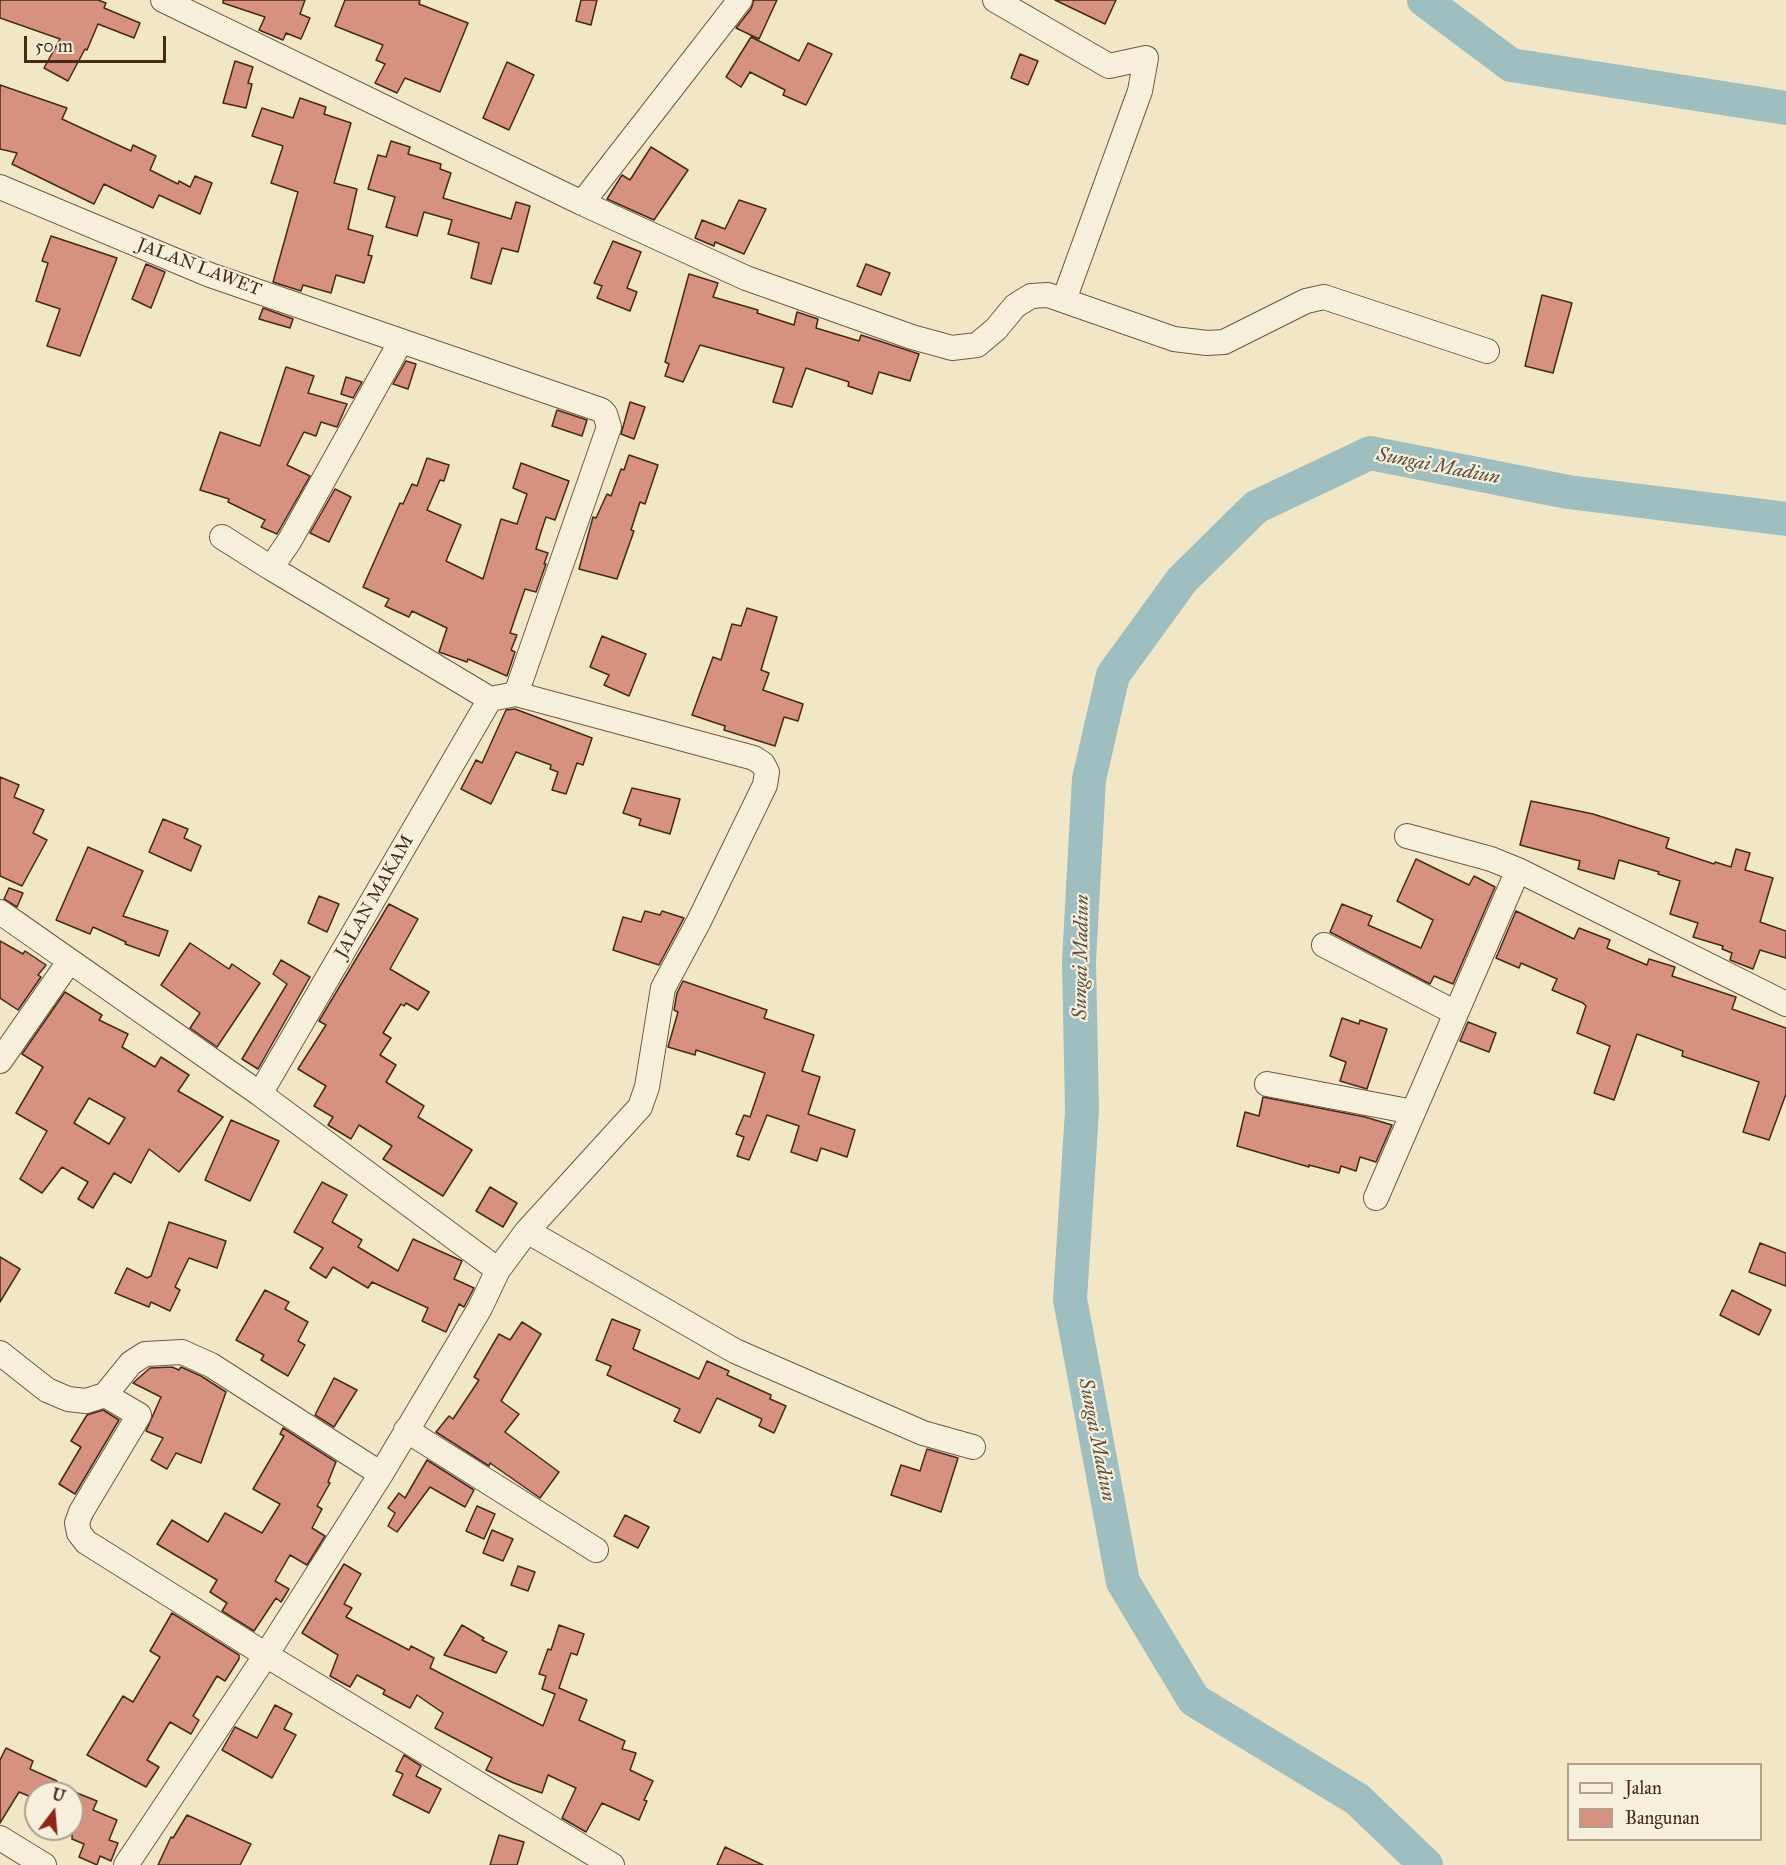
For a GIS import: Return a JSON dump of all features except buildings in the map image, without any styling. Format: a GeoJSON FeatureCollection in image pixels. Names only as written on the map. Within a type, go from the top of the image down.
{"type":"FeatureCollection","features":[{"type":"Feature","properties":{"kind":"street"},"geometry":{"type":"LineString","coordinates":[[163,0],[582,203],[746,278],[912,337],[952,348],[977,345],[996,329],[1015,306],[1031,296],[1048,295],[1174,339],[1207,343],[1224,342],[1306,301],[1324,297],[1487,351]]}},
{"type":"Feature","properties":{"kind":"street"},"geometry":{"type":"LineString","coordinates":[[582,203],[740,0]]}},
{"type":"Feature","properties":{"kind":"street"},"geometry":{"type":"LineString","coordinates":[[995,0],[1109,66],[1146,58],[1140,91],[1064,300]]}},
{"type":"Feature","properties":{"kind":"street","name":"JALAN LAWET"},"geometry":{"type":"LineString","coordinates":[[0,187],[210,275],[601,410],[608,419],[609,427],[516,694]]}},
{"type":"Feature","properties":{"kind":"street"},"geometry":{"type":"LineString","coordinates":[[271,568],[290,540],[401,341]]}},
{"type":"Feature","properties":{"kind":"street"},"geometry":{"type":"LineString","coordinates":[[126,1865],[266,1655],[381,1474],[480,1308],[498,1270],[527,1231],[640,1107],[647,1087],[663,988],[699,921],[765,785],[767,772],[763,764],[754,758],[516,694],[490,699],[222,537]]}},
{"type":"Feature","properties":{"kind":"street","name":"JALAN MAKAM"},"geometry":{"type":"LineString","coordinates":[[260,1094],[490,699]]}},
{"type":"Feature","properties":{"kind":"street"},"geometry":{"type":"LineString","coordinates":[[1407,836],[1491,859],[1518,870],[1786,1004]]}},
{"type":"Feature","properties":{"kind":"street"},"geometry":{"type":"LineString","coordinates":[[1376,1198],[1518,870]]}},
{"type":"Feature","properties":{"kind":"street"},"geometry":{"type":"LineString","coordinates":[[0,912],[260,1094],[498,1270]]}},
{"type":"Feature","properties":{"kind":"street"},"geometry":{"type":"LineString","coordinates":[[1324,945],[1456,1013]]}},
{"type":"Feature","properties":{"kind":"street"},"geometry":{"type":"LineString","coordinates":[[0,1061],[69,962]]}},
{"type":"Feature","properties":{"kind":"street"},"geometry":{"type":"LineString","coordinates":[[1267,1084],[1413,1112]]}},
{"type":"Feature","properties":{"kind":"street"},"geometry":{"type":"LineString","coordinates":[[527,1231],[735,1351],[923,1433],[973,1447]]}},
{"type":"Feature","properties":{"kind":"street"},"geometry":{"type":"LineString","coordinates":[[0,1353],[47,1390],[68,1400],[86,1401],[105,1395],[131,1363],[145,1354],[182,1352],[211,1365],[381,1474]]}},
{"type":"Feature","properties":{"kind":"street"},"geometry":{"type":"LineString","coordinates":[[105,1395],[139,1415],[81,1512],[77,1523],[79,1533],[86,1542],[266,1655],[612,1865]]}},
{"type":"Feature","properties":{"kind":"street"},"geometry":{"type":"LineString","coordinates":[[406,1430],[596,1550]]}},
{"type":"Feature","properties":{"kind":"street"},"geometry":{"type":"LineString","coordinates":[[0,1838],[44,1865]]}},
{"type":"Feature","properties":{"kind":"waterway","name":"Sungai Madiun"},"geometry":{"type":"LineString","coordinates":[[1424,0],[1511,65],[1786,108]]}},
{"type":"Feature","properties":{"kind":"waterway","name":"Sungai Madiun"},"geometry":{"type":"LineString","coordinates":[[1426,1865],[1357,1799],[1194,1700],[1123,1582],[1070,1299],[1082,1111],[1079,961],[1089,779],[1113,675],[1182,580],[1256,507],[1370,453],[1568,492],[1786,519]]}}]}
